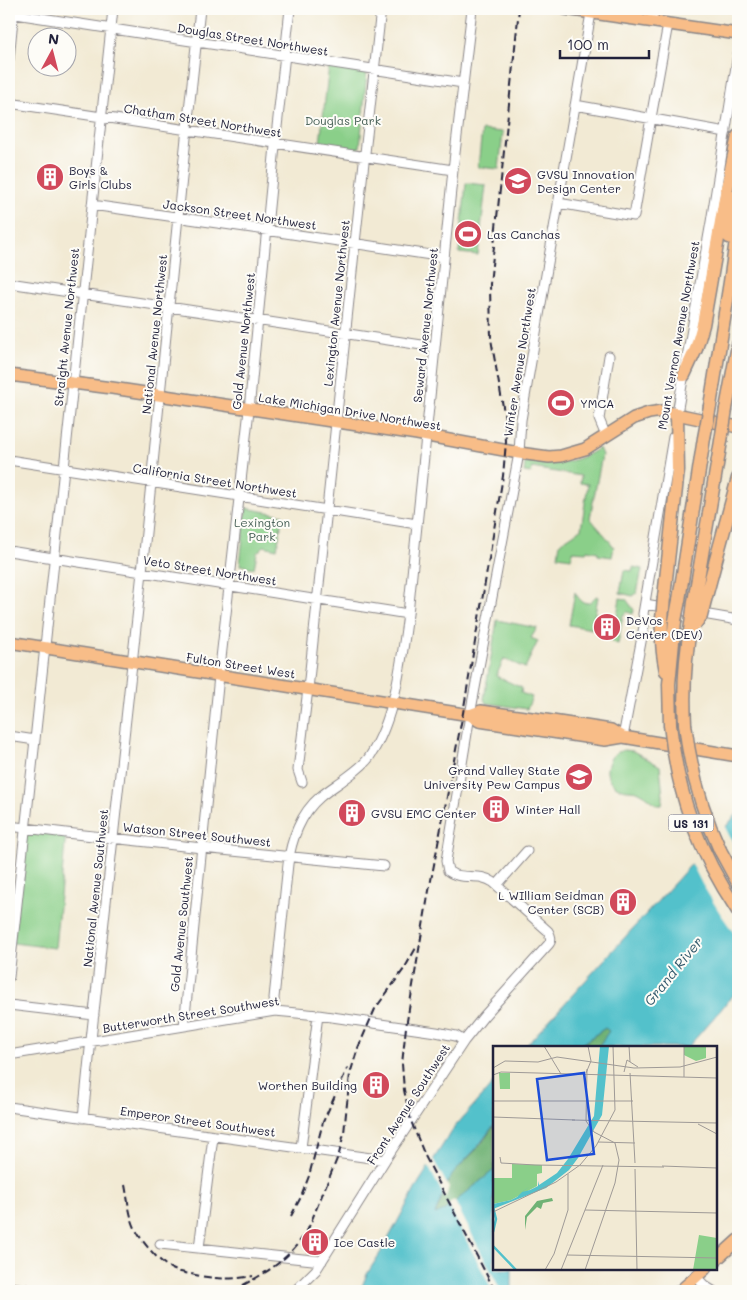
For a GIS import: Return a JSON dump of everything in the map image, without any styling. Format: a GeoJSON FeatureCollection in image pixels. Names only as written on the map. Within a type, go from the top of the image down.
{"type":"FeatureCollection","features":[{"type":"Feature","properties":{"kind":"highway"},"geometry":{"type":"LineString","coordinates":[[684,374],[696,349],[703,325],[738,136]]}},
{"type":"Feature","properties":{"kind":"highway"},"geometry":{"type":"LineString","coordinates":[[730,282],[728,248],[738,157]]}},
{"type":"Feature","properties":{"kind":"highway","name":"US 131"},"geometry":{"type":"LineString","coordinates":[[738,226],[675,621],[668,684],[672,748],[691,822],[702,849],[738,911]]}},
{"type":"Feature","properties":{"kind":"highway"},"geometry":{"type":"LineString","coordinates":[[699,603],[721,441],[738,345]]}},
{"type":"Feature","properties":{"kind":"highway"},"geometry":{"type":"LineString","coordinates":[[668,684],[661,640],[678,470],[677,414]]}},
{"type":"Feature","properties":{"kind":"highway"},"geometry":{"type":"LineString","coordinates":[[699,603],[738,478]]}},
{"type":"Feature","properties":{"kind":"highway","name":"US 131"},"geometry":{"type":"LineString","coordinates":[[699,603],[701,616],[691,626],[684,683],[685,724],[696,785],[705,814],[720,850],[738,883]]}},
{"type":"Feature","properties":{"kind":"highway"},"geometry":{"type":"LineString","coordinates":[[720,850],[738,870]]}},
{"type":"Feature","properties":{"kind":"main road"},"geometry":{"type":"LineString","coordinates":[[565,9],[738,34]]}},
{"type":"Feature","properties":{"kind":"main road","name":"Lake Michigan Drive Northwest"},"geometry":{"type":"LineString","coordinates":[[9,375],[426,436],[549,457],[561,456],[586,449],[634,418],[649,413],[677,414],[738,427]]}},
{"type":"Feature","properties":{"kind":"main road","name":"Fulton Street West"},"geometry":{"type":"LineString","coordinates":[[9,642],[470,715],[479,721],[605,740],[623,737],[738,756]]}},
{"type":"Feature","properties":{"kind":"main road"},"geometry":{"type":"LineString","coordinates":[[717,1259],[738,1240]]}},
{"type":"Feature","properties":{"kind":"main road"},"geometry":{"type":"LineString","coordinates":[[680,1291],[705,1270]]}},
{"type":"Feature","properties":{"kind":"street","name":"Straight Avenue Northwest"},"geometry":{"type":"LineString","coordinates":[[9,977],[12,916],[36,740],[113,9]]}},
{"type":"Feature","properties":{"kind":"street","name":"National Avenue Northwest"},"geometry":{"type":"LineString","coordinates":[[132,661],[200,9]]}},
{"type":"Feature","properties":{"kind":"street","name":"Gold Avenue Northwest"},"geometry":{"type":"LineString","coordinates":[[219,676],[249,410],[290,9]]}},
{"type":"Feature","properties":{"kind":"street","name":"Lexington Avenue Northwest"},"geometry":{"type":"LineString","coordinates":[[302,782],[298,770],[381,9]]}},
{"type":"Feature","properties":{"kind":"street","name":"Seward Avenue Northwest"},"geometry":{"type":"LineString","coordinates":[[275,1011],[274,998],[289,856],[296,832],[306,813],[320,797],[353,773],[369,758],[379,740],[392,703],[402,662],[453,170],[472,9]]}},
{"type":"Feature","properties":{"kind":"street"},"geometry":{"type":"LineString","coordinates":[[651,21],[654,9]]}},
{"type":"Feature","properties":{"kind":"street","name":"Douglas Street Northwest"},"geometry":{"type":"LineString","coordinates":[[12,12],[110,29],[463,83]]}},
{"type":"Feature","properties":{"kind":"street"},"geometry":{"type":"LineString","coordinates":[[9,59],[12,12]]}},
{"type":"Feature","properties":{"kind":"street","name":"Winter Avenue Northwest"},"geometry":{"type":"LineString","coordinates":[[497,885],[484,877],[460,876],[450,872],[447,868],[446,860],[470,715],[519,453],[521,420],[591,13]]}},
{"type":"Feature","properties":{"kind":"street"},"geometry":{"type":"LineString","coordinates":[[558,203],[634,216],[668,24]]}},
{"type":"Feature","properties":{"kind":"street","name":"Mount Vernon Avenue Northwest"},"geometry":{"type":"LineString","coordinates":[[623,737],[738,54]]}},
{"type":"Feature","properties":{"kind":"street","name":"Chatham Street Northwest"},"geometry":{"type":"LineString","coordinates":[[9,102],[453,170]]}},
{"type":"Feature","properties":{"kind":"street"},"geometry":{"type":"LineString","coordinates":[[575,106],[726,132]]}},
{"type":"Feature","properties":{"kind":"street","name":"Jackson Street Northwest"},"geometry":{"type":"LineString","coordinates":[[92,205],[444,257]]}},
{"type":"Feature","properties":{"kind":"street"},"geometry":{"type":"LineString","coordinates":[[9,283],[435,347]]}},
{"type":"Feature","properties":{"kind":"street"},"geometry":{"type":"LineString","coordinates":[[606,436],[599,419],[609,356]]}},
{"type":"Feature","properties":{"kind":"street","name":"California Street Northwest"},"geometry":{"type":"LineString","coordinates":[[9,460],[417,524]]}},
{"type":"Feature","properties":{"kind":"street","name":"Veto Street Northwest"},"geometry":{"type":"LineString","coordinates":[[9,551],[408,614]]}},
{"type":"Feature","properties":{"kind":"street"},"geometry":{"type":"LineString","coordinates":[[645,604],[738,620]]}},
{"type":"Feature","properties":{"kind":"street"},"geometry":{"type":"LineString","coordinates":[[644,621],[656,610],[663,608]]}},
{"type":"Feature","properties":{"kind":"street","name":"National Avenue Southwest"},"geometry":{"type":"LineString","coordinates":[[83,1118],[132,661]]}},
{"type":"Feature","properties":{"kind":"street","name":"Gold Avenue Southwest"},"geometry":{"type":"LineString","coordinates":[[184,1026],[219,676]]}},
{"type":"Feature","properties":{"kind":"street"},"geometry":{"type":"LineString","coordinates":[[9,736],[36,740]]}},
{"type":"Feature","properties":{"kind":"street","name":"Watson Street Southwest"},"geometry":{"type":"LineString","coordinates":[[9,826],[384,866]]}},
{"type":"Feature","properties":{"kind":"street"},"geometry":{"type":"LineString","coordinates":[[497,885],[527,851]]}},
{"type":"Feature","properties":{"kind":"street","name":"Front Avenue Southwest"},"geometry":{"type":"LineString","coordinates":[[295,1291],[322,1261],[385,1160],[464,1041],[548,945],[551,937],[548,931],[497,885]]}},
{"type":"Feature","properties":{"kind":"street"},"geometry":{"type":"LineString","coordinates":[[9,1005],[94,1015]]}},
{"type":"Feature","properties":{"kind":"street","name":"Butterworth Street Southwest"},"geometry":{"type":"LineString","coordinates":[[9,1055],[275,1011],[318,1014],[436,1032],[456,1036],[464,1041]]}},
{"type":"Feature","properties":{"kind":"street"},"geometry":{"type":"LineString","coordinates":[[301,1148],[318,1014]]}},
{"type":"Feature","properties":{"kind":"street","name":"Emperor Street Southwest"},"geometry":{"type":"LineString","coordinates":[[9,1107],[385,1160]]}},
{"type":"Feature","properties":{"kind":"street"},"geometry":{"type":"LineString","coordinates":[[199,1248],[213,1137]]}},
{"type":"Feature","properties":{"kind":"street"},"geometry":{"type":"LineString","coordinates":[[160,1244],[322,1261]]}},
{"type":"Feature","properties":{"kind":"street"},"geometry":{"type":"LineString","coordinates":[[696,1277],[713,1291]]}},
{"type":"Feature","properties":{"kind":"street"},"geometry":{"type":"LineString","coordinates":[[9,1287],[39,1291]]}},
{"type":"Feature","properties":{"kind":"green space","name":"Douglas Park"},"geometry":{"type":"Polygon","coordinates":[[[329,65],[367,71],[360,147],[356,149],[320,143],[329,65]]]}},
{"type":"Feature","properties":{"kind":"green space"},"geometry":{"type":"Polygon","coordinates":[[[482,130],[503,132],[499,169],[478,167],[482,130]]]}},
{"type":"Feature","properties":{"kind":"green space"},"geometry":{"type":"Polygon","coordinates":[[[466,183],[486,185],[478,255],[459,253],[466,183]]]}},
{"type":"Feature","properties":{"kind":"green space"},"geometry":{"type":"Polygon","coordinates":[[[599,448],[602,455],[590,518],[614,547],[612,557],[598,555],[598,552],[587,550],[586,552],[573,551],[571,558],[558,556],[560,543],[581,529],[588,484],[580,483],[581,476],[532,468],[531,473],[524,472],[525,463],[528,460],[550,463],[571,461],[599,448]]]}},
{"type":"Feature","properties":{"kind":"green space","name":"Lexington Park"},"geometry":{"type":"Polygon","coordinates":[[[246,508],[283,515],[277,549],[264,546],[257,553],[254,568],[240,565],[246,508]]]}},
{"type":"Feature","properties":{"kind":"green space"},"geometry":{"type":"Polygon","coordinates":[[[633,567],[642,569],[637,593],[633,596],[620,593],[624,570],[632,571],[633,567]]]}},
{"type":"Feature","properties":{"kind":"green space"},"geometry":{"type":"Polygon","coordinates":[[[575,592],[581,601],[587,603],[596,596],[598,597],[592,629],[569,625],[575,592]]]}},
{"type":"Feature","properties":{"kind":"green space"},"geometry":{"type":"Polygon","coordinates":[[[620,598],[626,599],[634,610],[633,614],[627,612],[623,615],[618,644],[612,642],[612,640],[620,598]]]}},
{"type":"Feature","properties":{"kind":"green space"},"geometry":{"type":"Polygon","coordinates":[[[497,620],[537,628],[531,638],[538,641],[525,668],[504,659],[496,676],[522,688],[521,693],[532,697],[527,709],[486,703],[484,699],[497,620]]]}},
{"type":"Feature","properties":{"kind":"green space"},"geometry":{"type":"Polygon","coordinates":[[[624,750],[633,751],[660,766],[662,805],[657,805],[639,792],[618,788],[610,780],[607,769],[610,759],[616,753],[624,750]]]}},
{"type":"Feature","properties":{"kind":"green space"},"geometry":{"type":"Polygon","coordinates":[[[25,828],[66,833],[55,948],[13,943],[25,828]]]}},
{"type":"Feature","properties":{"kind":"green space"},"geometry":{"type":"Polygon","coordinates":[[[605,1028],[609,1031],[599,1046],[580,1046],[605,1028]]]}},
{"type":"Feature","properties":{"kind":"green space"},"geometry":{"type":"Polygon","coordinates":[[[493,1127],[493,1171],[445,1210],[435,1215],[452,1175],[486,1138],[493,1127]]]}},
{"type":"Feature","properties":{"kind":"water","name":"Grand River"},"geometry":{"type":"Polygon","coordinates":[[[738,813],[738,990],[689,1046],[599,1046],[609,1031],[605,1028],[578,1046],[526,1046],[738,813]]]}},
{"type":"Feature","properties":{"kind":"water"},"geometry":{"type":"Polygon","coordinates":[[[493,1083],[493,1126],[476,1149],[453,1174],[435,1214],[445,1210],[493,1171],[493,1270],[512,1270],[512,1291],[360,1291],[367,1274],[419,1182],[453,1129],[493,1083]]]}},
{"type":"Feature","properties":{"kind":"pier"},"geometry":{"type":"Polygon","coordinates":[[[724,825],[738,853],[738,939],[702,884],[691,862],[724,825]]]}},
{"type":"Feature","properties":{"kind":"pier"},"geometry":{"type":"Polygon","coordinates":[[[432,1157],[449,1188],[445,1198],[427,1164],[432,1157]]]}},
{"type":"Feature","properties":{"kind":"pier"},"geometry":{"type":"Polygon","coordinates":[[[454,1200],[501,1291],[493,1291],[448,1205],[454,1200]]]}},
{"type":"Feature","properties":{"kind":"railway"},"geometry":{"type":"LineString","coordinates":[[495,1291],[425,1156],[411,1121],[404,1090],[402,1064],[406,1027],[428,896],[463,713],[503,476],[506,442],[505,418],[491,339],[490,284],[519,9]]}},
{"type":"Feature","properties":{"kind":"railway"},"geometry":{"type":"LineString","coordinates":[[232,1291],[265,1273],[284,1259],[308,1229],[339,1154],[344,1133],[350,1074],[358,1048],[375,1009],[404,969],[416,948]]}},
{"type":"Feature","properties":{"kind":"railway"},"geometry":{"type":"LineString","coordinates":[[291,1216],[309,1176],[323,1122],[348,1067]]}},
{"type":"Feature","properties":{"kind":"railway"},"geometry":{"type":"LineString","coordinates":[[125,1185],[130,1214],[136,1230],[142,1240],[162,1262],[174,1270],[199,1276],[214,1278],[253,1276]]}},
{"type":"Feature","properties":{"kind":"railway"},"geometry":{"type":"LineString","coordinates":[[73,1289],[89,1291]]}},
{"type":"Feature","properties":{"kind":"place","name":"Boys & Girls Clubs"},"geometry":{"type":"Point","coordinates":[50,177]}},
{"type":"Feature","properties":{"kind":"place","name":"GVSU Innovation Design Center"},"geometry":{"type":"Point","coordinates":[518,181]}},
{"type":"Feature","properties":{"kind":"place","name":"Las Canchas"},"geometry":{"type":"Point","coordinates":[468,234]}},
{"type":"Feature","properties":{"kind":"place","name":"YMCA"},"geometry":{"type":"Point","coordinates":[561,403]}},
{"type":"Feature","properties":{"kind":"place","name":"DeVos Center (DEV)"},"geometry":{"type":"Point","coordinates":[607,627]}},
{"type":"Feature","properties":{"kind":"place","name":"Grand Valley State University Pew Campus"},"geometry":{"type":"Point","coordinates":[579,777]}},
{"type":"Feature","properties":{"kind":"place","name":"Winter Hall"},"geometry":{"type":"Point","coordinates":[496,809]}},
{"type":"Feature","properties":{"kind":"place","name":"GVSU EMC Center"},"geometry":{"type":"Point","coordinates":[352,813]}},
{"type":"Feature","properties":{"kind":"place","name":"L WIlliam Seidman Center (SCB)"},"geometry":{"type":"Point","coordinates":[623,902]}},
{"type":"Feature","properties":{"kind":"place","name":"Worthen Building"},"geometry":{"type":"Point","coordinates":[376,1085]}},
{"type":"Feature","properties":{"kind":"place","name":"Ice Castle"},"geometry":{"type":"Point","coordinates":[315,1242]}}]}
